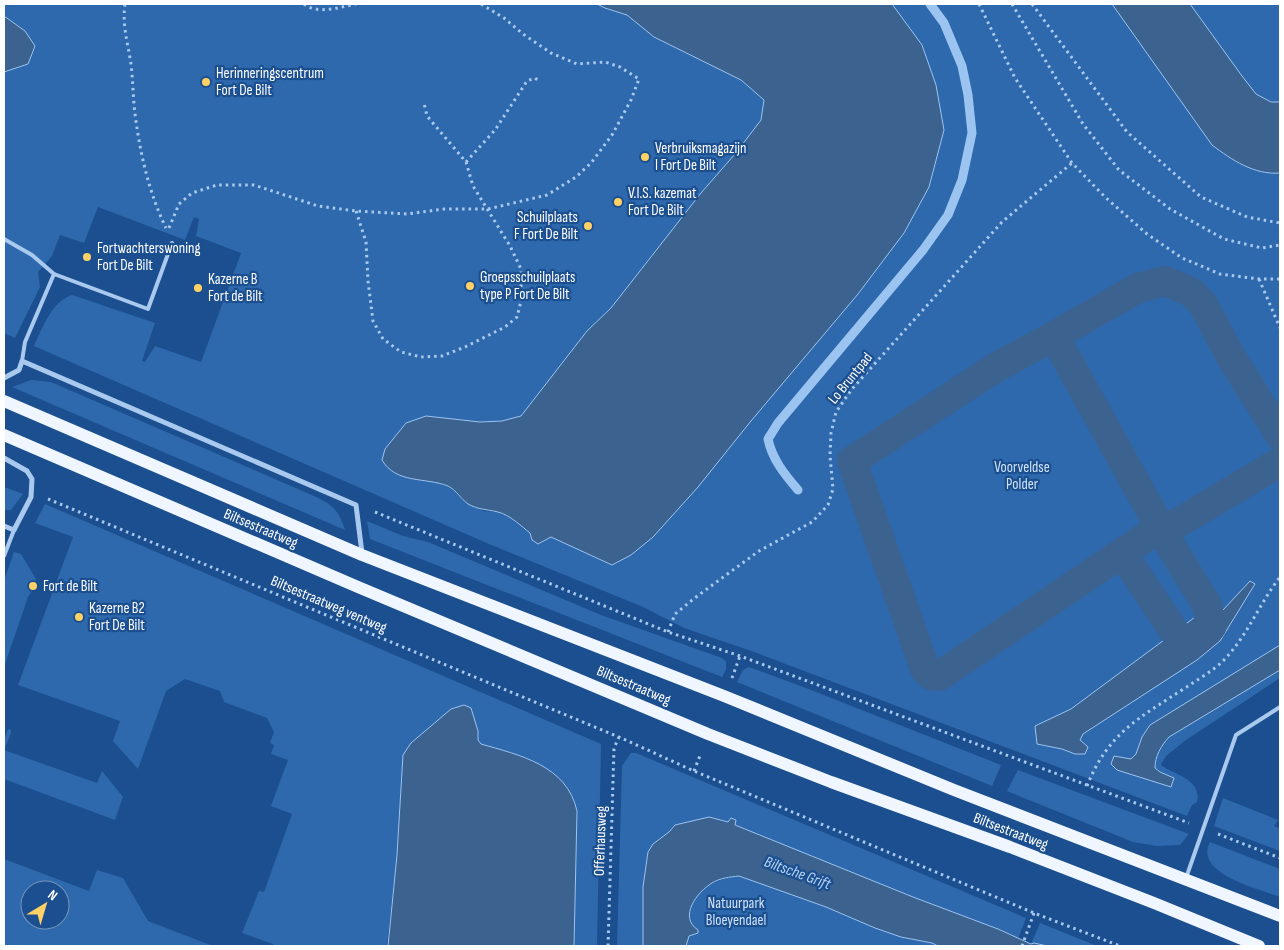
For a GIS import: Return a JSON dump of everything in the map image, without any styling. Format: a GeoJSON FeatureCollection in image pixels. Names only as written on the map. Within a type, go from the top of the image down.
{"type":"FeatureCollection","features":[{"type":"Feature","properties":{"kind":"main road","name":"Biltsestraatweg"},"geometry":{"type":"LineString","coordinates":[[4,401],[362,555],[724,696],[954,790],[1280,916]]}},
{"type":"Feature","properties":{"kind":"main road","name":"Biltsestraatweg"},"geometry":{"type":"LineString","coordinates":[[4,435],[358,587],[708,734],[831,782],[1010,847],[1259,946]]}},
{"type":"Feature","properties":{"kind":"street"},"geometry":{"type":"LineString","coordinates":[[4,378],[19,370],[22,361],[356,505],[362,555]]}},
{"type":"Feature","properties":{"kind":"street"},"geometry":{"type":"LineString","coordinates":[[4,458],[26,471],[32,479],[31,497],[14,530],[4,526]]}},
{"type":"Feature","properties":{"kind":"lane"},"geometry":{"type":"LineString","coordinates":[[4,239],[32,254],[54,274],[148,309],[172,243]]}},
{"type":"Feature","properties":{"kind":"lane"},"geometry":{"type":"LineString","coordinates":[[22,361],[25,342],[54,274]]}},
{"type":"Feature","properties":{"kind":"lane"},"geometry":{"type":"LineString","coordinates":[[4,556],[14,530]]}},
{"type":"Feature","properties":{"kind":"lane"},"geometry":{"type":"LineString","coordinates":[[1185,880],[1236,735],[1280,707]]}},
{"type":"Feature","properties":{"kind":"path"},"geometry":{"type":"LineString","coordinates":[[125,4],[123,18],[131,66],[136,121],[157,208],[168,231],[179,204],[192,193],[217,185],[254,185],[318,206],[356,211],[408,214],[444,209],[488,209],[547,195],[576,177],[590,163],[612,135],[631,100],[639,79],[620,67],[605,62],[577,64],[551,53],[504,18],[481,4]]}},
{"type":"Feature","properties":{"kind":"path"},"geometry":{"type":"LineString","coordinates":[[304,4],[309,8],[329,10],[356,4]]}},
{"type":"Feature","properties":{"kind":"path"},"geometry":{"type":"LineString","coordinates":[[979,4],[1015,78],[1072,163],[1105,197],[1147,234],[1182,258],[1220,274],[1259,279],[1280,278]]}},
{"type":"Feature","properties":{"kind":"path"},"geometry":{"type":"LineString","coordinates":[[1012,4],[1083,124],[1119,170],[1170,209],[1224,239],[1262,248],[1280,245]]}},
{"type":"Feature","properties":{"kind":"path"},"geometry":{"type":"LineString","coordinates":[[1032,4],[1122,125],[1135,139],[1201,197],[1247,217],[1280,223]]}},
{"type":"Feature","properties":{"kind":"path"},"geometry":{"type":"LineString","coordinates":[[466,162],[495,130],[527,82],[535,78],[540,82]]}},
{"type":"Feature","properties":{"kind":"path"},"geometry":{"type":"LineString","coordinates":[[356,211],[366,242],[373,321],[383,339],[401,352],[421,357],[442,356],[465,347],[504,327],[517,317],[522,301],[521,269],[510,246],[473,186],[466,162],[426,116],[424,103]]}},
{"type":"Feature","properties":{"kind":"path","name":"Lo Bruntpad"},"geometry":{"type":"LineString","coordinates":[[668,632],[675,614],[696,597],[759,551],[812,522],[828,505],[833,489],[830,456],[831,433],[836,412],[841,404],[852,389],[1002,222],[1072,163]]}},
{"type":"Feature","properties":{"kind":"path"},"geometry":{"type":"LineString","coordinates":[[1259,279],[1280,328]]}},
{"type":"Feature","properties":{"kind":"path","name":"Biltsestraatweg ventweg"},"geometry":{"type":"LineString","coordinates":[[31,492],[618,736]]}},
{"type":"Feature","properties":{"kind":"path"},"geometry":{"type":"LineString","coordinates":[[356,505],[668,632],[740,656],[1280,858]]}},
{"type":"Feature","properties":{"kind":"path"},"geometry":{"type":"LineString","coordinates":[[1087,786],[1107,748],[1128,727],[1222,662],[1241,640],[1269,591],[1280,577]]}},
{"type":"Feature","properties":{"kind":"path"},"geometry":{"type":"LineString","coordinates":[[618,736],[694,771],[1034,913],[1120,946]]}},
{"type":"Feature","properties":{"kind":"path","name":"Offerhausweg"},"geometry":{"type":"LineString","coordinates":[[608,946],[614,748],[618,736]]}},
{"type":"Feature","properties":{"kind":"path"},"geometry":{"type":"LineString","coordinates":[[1022,946],[1034,913]]}},
{"type":"Feature","properties":{"kind":"green space","name":"Voorveldse Polder"},"geometry":{"type":"Polygon","coordinates":[[[4,4],[597,4],[627,15],[654,37],[741,80],[764,100],[761,120],[735,154],[701,193],[611,308],[587,331],[521,416],[502,421],[480,422],[426,416],[406,423],[385,449],[401,476],[435,482],[450,487],[466,503],[484,511],[499,512],[508,516],[530,533],[551,537],[612,565],[857,4],[1280,4],[1280,645],[1142,737],[1138,751],[1131,759],[1115,756],[1174,778],[1155,768],[1159,751],[1169,737],[1280,670],[1280,678],[1186,740],[1166,756],[1161,764],[1162,766],[1187,779],[1196,788],[1197,802],[1192,805],[1187,816],[757,653],[684,628],[643,607],[489,544],[34,346],[44,323],[53,309],[58,303],[72,295],[155,323],[142,361],[145,362],[155,346],[201,362],[241,253],[196,236],[199,219],[194,217],[185,240],[98,207],[84,243],[60,235],[52,256],[38,272],[40,287],[15,338],[4,333],[4,72],[28,64],[25,31],[4,16],[4,4]]]}},
{"type":"Feature","properties":{"kind":"green space"},"geometry":{"type":"Polygon","coordinates":[[[31,380],[51,382],[314,496],[334,508],[345,530],[12,387],[31,380]]]}},
{"type":"Feature","properties":{"kind":"green space"},"geometry":{"type":"Polygon","coordinates":[[[4,487],[23,494],[11,510],[4,510],[4,487]]]}},
{"type":"Feature","properties":{"kind":"green space"},"geometry":{"type":"Polygon","coordinates":[[[45,504],[601,744],[597,946],[574,946],[577,811],[572,796],[553,773],[540,765],[526,758],[481,744],[478,740],[478,731],[471,708],[451,709],[403,755],[397,855],[387,946],[273,946],[273,944],[242,933],[259,891],[264,892],[292,814],[271,806],[288,760],[271,754],[274,745],[270,743],[274,732],[267,718],[224,702],[220,691],[185,679],[166,691],[138,769],[113,741],[120,721],[18,685],[73,537],[35,523],[45,504]]]}},
{"type":"Feature","properties":{"kind":"green space"},"geometry":{"type":"Polygon","coordinates":[[[367,521],[403,536],[428,542],[601,615],[722,658],[726,661],[726,670],[722,677],[370,539],[367,521]]]}},
{"type":"Feature","properties":{"kind":"green space"},"geometry":{"type":"Polygon","coordinates":[[[14,552],[21,554],[36,579],[35,587],[28,597],[4,667],[4,581],[14,552]]]}},
{"type":"Feature","properties":{"kind":"green space"},"geometry":{"type":"Polygon","coordinates":[[[749,667],[1001,765],[992,786],[737,682],[743,670],[749,667]]]}},
{"type":"Feature","properties":{"kind":"green space"},"geometry":{"type":"Polygon","coordinates":[[[8,729],[11,730],[11,733],[4,750],[4,740],[8,729]]]}},
{"type":"Feature","properties":{"kind":"green space"},"geometry":{"type":"Polygon","coordinates":[[[4,750],[97,783],[102,771],[123,797],[115,820],[4,779],[4,750]]]}},
{"type":"Feature","properties":{"kind":"green space"},"geometry":{"type":"Polygon","coordinates":[[[631,753],[636,753],[1026,918],[1018,939],[998,929],[735,825],[736,820],[731,818],[729,822],[709,817],[675,825],[653,844],[648,852],[643,887],[643,946],[617,946],[622,766],[631,753]]]}},
{"type":"Feature","properties":{"kind":"green space"},"geometry":{"type":"Polygon","coordinates":[[[1018,770],[1189,834],[1180,845],[1156,846],[1133,842],[1007,791],[1018,770]]]}},
{"type":"Feature","properties":{"kind":"green space"},"geometry":{"type":"Polygon","coordinates":[[[1223,798],[1278,820],[1274,826],[1280,829],[1280,851],[1214,826],[1223,798]]]}},
{"type":"Feature","properties":{"kind":"green space"},"geometry":{"type":"Polygon","coordinates":[[[1210,842],[1280,869],[1280,897],[1245,885],[1219,871],[1211,863],[1207,853],[1210,842]]]}},
{"type":"Feature","properties":{"kind":"green space"},"geometry":{"type":"Polygon","coordinates":[[[4,859],[60,880],[20,880],[20,930],[70,930],[70,884],[89,891],[97,870],[123,878],[148,921],[213,946],[4,946],[4,859]]]}},
{"type":"Feature","properties":{"kind":"green space","name":"Natuurpark Bloeyendael"},"geometry":{"type":"Polygon","coordinates":[[[739,876],[826,907],[875,928],[901,937],[938,946],[686,946],[689,936],[692,935],[689,911],[696,896],[716,882],[739,876]]]}},
{"type":"Feature","properties":{"kind":"green space"},"geometry":{"type":"Polygon","coordinates":[[[1040,923],[1097,946],[1047,946],[1031,944],[1040,923]]]}},
{"type":"Feature","properties":{"kind":"water"},"geometry":{"type":"Polygon","coordinates":[[[597,4],[892,4],[922,45],[936,85],[944,130],[929,187],[904,233],[858,294],[698,487],[653,537],[631,555],[612,565],[551,537],[538,544],[532,540],[530,533],[507,516],[468,504],[448,486],[412,479],[395,473],[382,460],[385,449],[406,423],[426,416],[480,422],[502,421],[521,416],[587,331],[611,308],[761,120],[764,100],[741,80],[654,37],[627,15],[597,4]]]}},
{"type":"Feature","properties":{"kind":"water"},"geometry":{"type":"Polygon","coordinates":[[[1112,4],[1190,4],[1256,94],[1271,102],[1280,102],[1280,173],[1261,172],[1252,169],[1235,161],[1212,145],[1112,4]]]}},
{"type":"Feature","properties":{"kind":"water"},"geometry":{"type":"Polygon","coordinates":[[[4,16],[25,31],[35,46],[28,64],[4,72],[4,16]]]}},
{"type":"Feature","properties":{"kind":"water"},"geometry":{"type":"Polygon","coordinates":[[[1250,581],[1255,584],[1220,641],[1197,660],[1083,734],[1080,740],[1088,747],[1085,754],[1075,754],[1062,749],[1037,744],[1035,726],[1071,709],[1210,606],[1218,613],[1223,610],[1250,581]]]}},
{"type":"Feature","properties":{"kind":"water"},"geometry":{"type":"Polygon","coordinates":[[[1280,645],[1280,670],[1166,740],[1157,755],[1155,768],[1174,778],[1171,787],[1117,770],[1111,764],[1114,756],[1131,759],[1136,754],[1142,737],[1150,725],[1280,645]]]}},
{"type":"Feature","properties":{"kind":"water"},"geometry":{"type":"Polygon","coordinates":[[[464,705],[471,708],[478,731],[478,740],[481,744],[540,764],[552,772],[572,795],[577,811],[574,946],[388,946],[397,855],[403,755],[411,743],[451,709],[464,705]]]}},
{"type":"Feature","properties":{"kind":"water","name":"Biltsche Grift"},"geometry":{"type":"Polygon","coordinates":[[[709,817],[728,822],[731,818],[736,820],[735,825],[998,929],[1031,944],[1047,946],[938,946],[901,937],[875,928],[826,907],[739,876],[715,881],[706,887],[696,898],[692,905],[690,918],[692,925],[698,930],[698,933],[689,936],[686,946],[643,946],[643,887],[648,852],[653,844],[675,825],[709,817]]]}},
{"type":"Feature","properties":{"kind":"waterway"},"geometry":{"type":"LineString","coordinates":[[798,490],[776,460],[768,439],[778,423],[923,250],[948,215],[962,180],[972,133],[968,95],[962,66],[944,23],[930,4]]}},
{"type":"Feature","properties":{"kind":"waterway"},"geometry":{"type":"LineString","coordinates":[[1054,336],[1138,288],[1165,281],[1191,292],[1203,304],[1231,357],[1280,435]]}},
{"type":"Feature","properties":{"kind":"waterway"},"geometry":{"type":"LineString","coordinates":[[1119,555],[939,676],[932,676],[925,669],[852,461],[995,368],[1054,336],[1167,540],[1207,605],[1211,627],[1194,639]]}},
{"type":"Feature","properties":{"kind":"waterway"},"geometry":{"type":"LineString","coordinates":[[1184,646],[1122,553],[1161,527],[1178,523],[1280,462]]}},
{"type":"Feature","properties":{"kind":"place","name":"Herinneringscentrum Fort De Bilt"},"geometry":{"type":"Point","coordinates":[206,82]}},
{"type":"Feature","properties":{"kind":"place","name":"Verbruiksmagazijn I Fort De Bilt"},"geometry":{"type":"Point","coordinates":[645,157]}},
{"type":"Feature","properties":{"kind":"place","name":"V.I.S. kazemat Fort De Bilt"},"geometry":{"type":"Point","coordinates":[618,202]}},
{"type":"Feature","properties":{"kind":"place","name":"Schuilplaats F Fort De Bilt"},"geometry":{"type":"Point","coordinates":[588,226]}},
{"type":"Feature","properties":{"kind":"place","name":"Fortwachterswoning Fort De Bilt"},"geometry":{"type":"Point","coordinates":[87,257]}},
{"type":"Feature","properties":{"kind":"place","name":"Groepsschuilplaats type P Fort De Bilt"},"geometry":{"type":"Point","coordinates":[470,286]}},
{"type":"Feature","properties":{"kind":"place","name":"Kazerne B Fort de Bilt"},"geometry":{"type":"Point","coordinates":[198,288]}},
{"type":"Feature","properties":{"kind":"place","name":"Fort de Bilt"},"geometry":{"type":"Point","coordinates":[33,586]}},
{"type":"Feature","properties":{"kind":"place","name":"Kazerne B2 Fort De Bilt"},"geometry":{"type":"Point","coordinates":[79,617]}}]}
